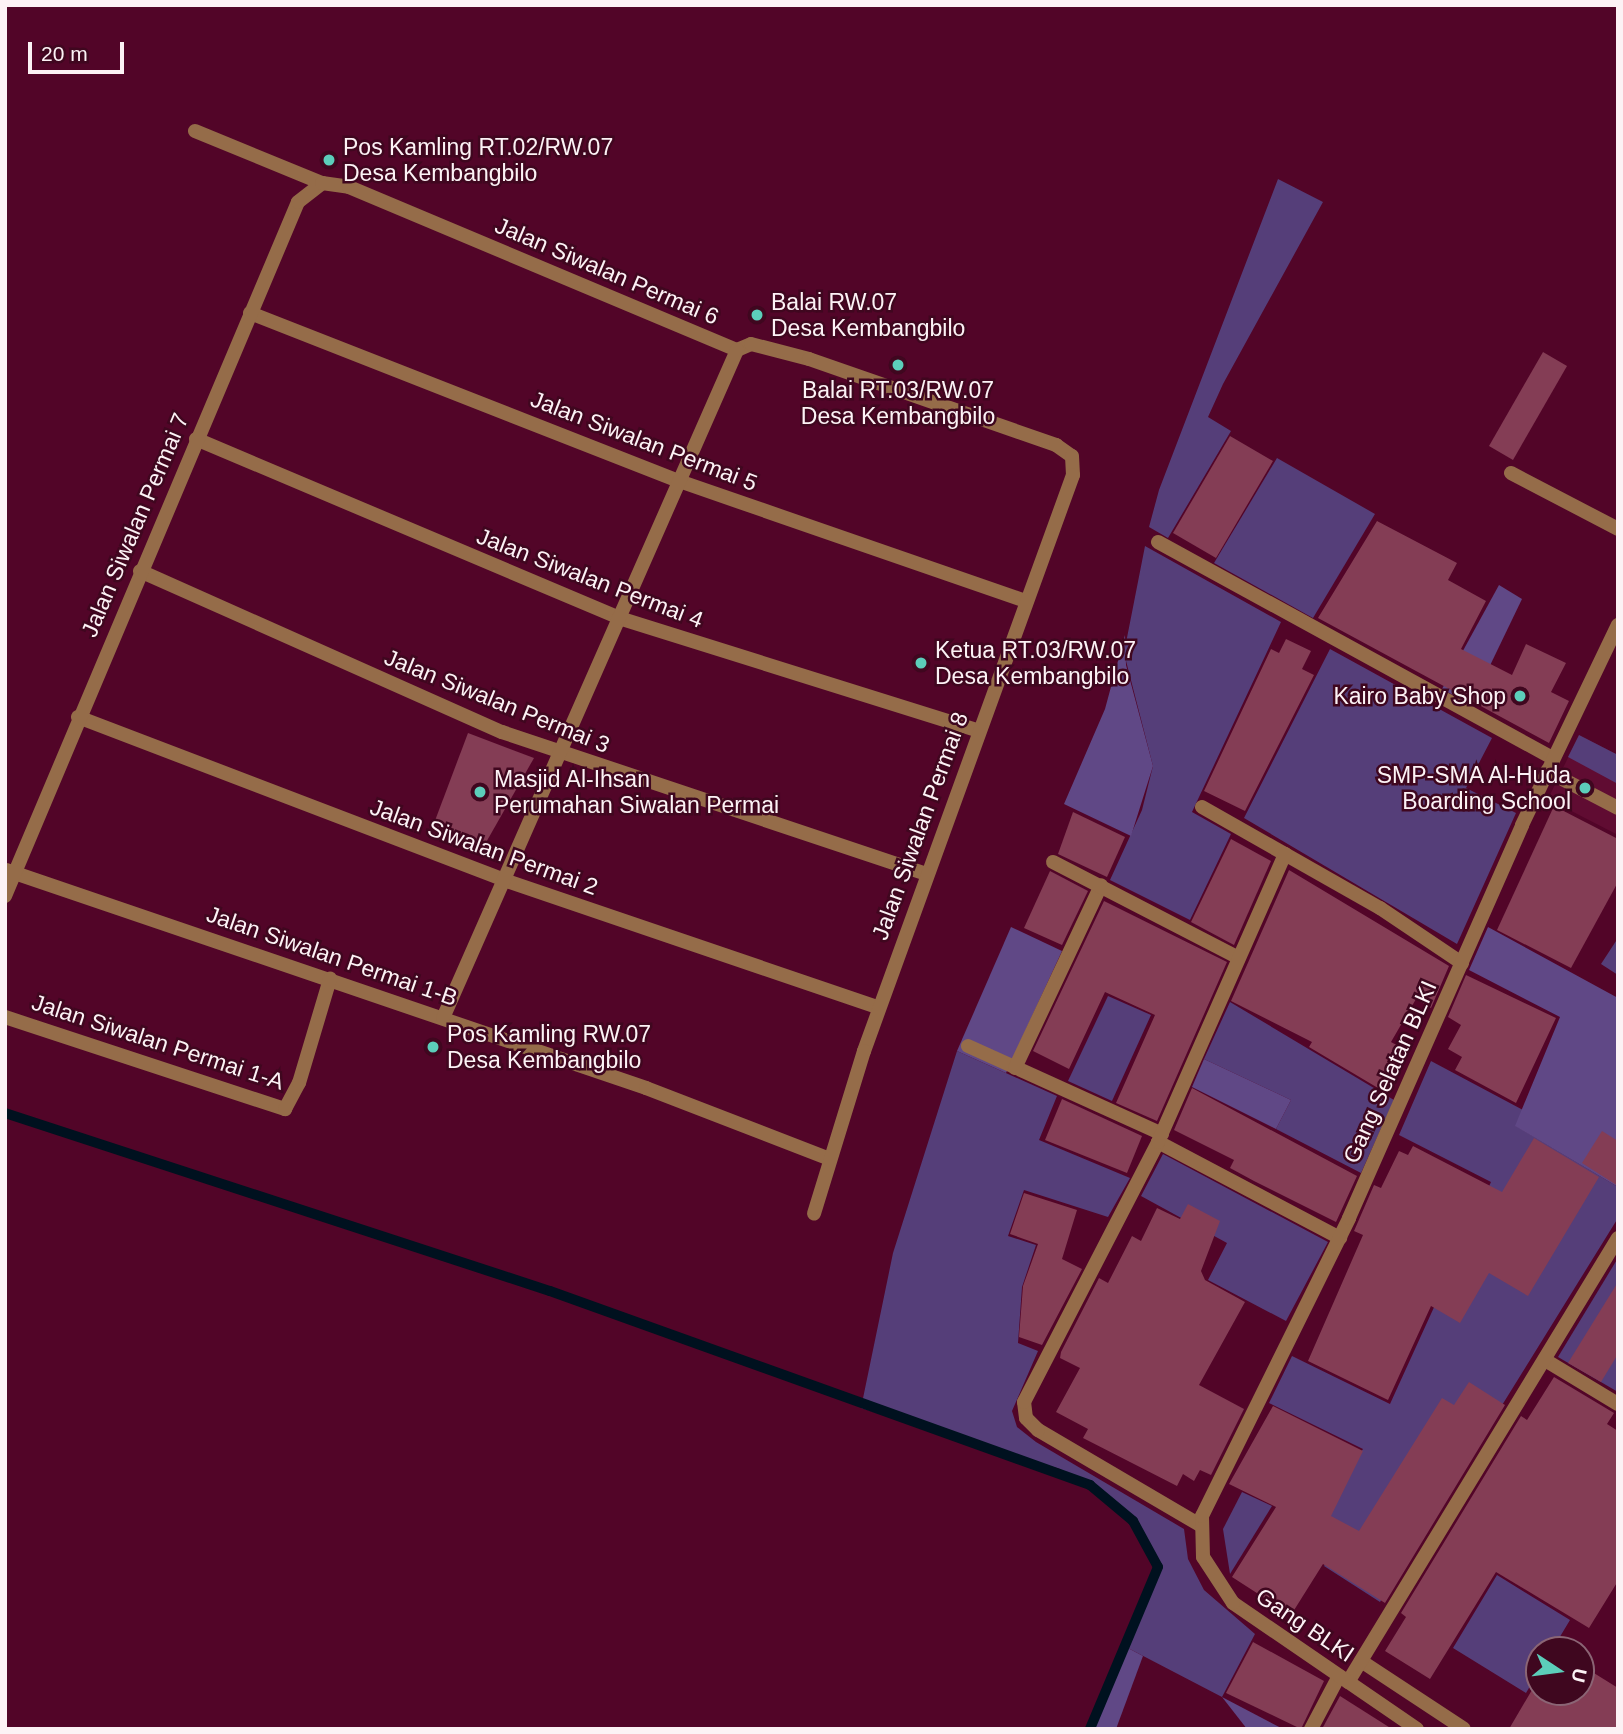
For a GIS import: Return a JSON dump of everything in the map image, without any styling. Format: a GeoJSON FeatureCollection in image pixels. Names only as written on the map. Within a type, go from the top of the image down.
{"type":"FeatureCollection","features":[{"type":"Feature","properties":{"kind":"street","name":"Jalan Siwalan Permai 6"},"geometry":{"type":"LineString","coordinates":[[195,131],[322,183],[349,187],[737,350],[751,344],[809,359],[1072,456]]}},
{"type":"Feature","properties":{"kind":"street","name":"Jalan Siwalan Permai 7"},"geometry":{"type":"LineString","coordinates":[[5,896],[10,871],[298,202],[322,183]]}},
{"type":"Feature","properties":{"kind":"street","name":"Jalan Siwalan Permai 5"},"geometry":{"type":"LineString","coordinates":[[250,313],[679,481],[1026,601]]}},
{"type":"Feature","properties":{"kind":"street"},"geometry":{"type":"LineString","coordinates":[[443,1018],[737,350]]}},
{"type":"Feature","properties":{"kind":"street","name":"Jalan Siwalan Permai 4"},"geometry":{"type":"LineString","coordinates":[[196,439],[619,618],[979,731]]}},
{"type":"Feature","properties":{"kind":"street","name":"Jalan Siwalan Permai 8"},"geometry":{"type":"LineString","coordinates":[[814,1214],[879,1008],[1073,475],[1072,456]]}},
{"type":"Feature","properties":{"kind":"street"},"geometry":{"type":"LineString","coordinates":[[1511,473],[1618,529]]}},
{"type":"Feature","properties":{"kind":"street"},"geometry":{"type":"LineString","coordinates":[[1158,541],[1550,765],[1618,808]]}},
{"type":"Feature","properties":{"kind":"street","name":"Jalan Siwalan Permai 3"},"geometry":{"type":"LineString","coordinates":[[139,571],[559,754],[927,874]]}},
{"type":"Feature","properties":{"kind":"street","name":"Gang Selatan BLKI"},"geometry":{"type":"LineString","coordinates":[[1199,1530],[1210,1490],[1340,1238],[1550,765],[1618,625]]}},
{"type":"Feature","properties":{"kind":"street","name":"Jalan Siwalan Permai 2"},"geometry":{"type":"LineString","coordinates":[[78,717],[504,880],[879,1008]]}},
{"type":"Feature","properties":{"kind":"street"},"geometry":{"type":"LineString","coordinates":[[1202,807],[1285,854],[1462,963]]}},
{"type":"Feature","properties":{"kind":"street"},"geometry":{"type":"LineString","coordinates":[[1199,1530],[1038,1430],[1024,1411],[1027,1391],[1160,1138],[1285,854]]}},
{"type":"Feature","properties":{"kind":"street"},"geometry":{"type":"LineString","coordinates":[[1053,862],[1239,958]]}},
{"type":"Feature","properties":{"kind":"street","name":"Jalan Siwalan Permai 1-B"},"geometry":{"type":"LineString","coordinates":[[10,871],[443,1018],[830,1159]]}},
{"type":"Feature","properties":{"kind":"street"},"geometry":{"type":"LineString","coordinates":[[1015,1068],[1101,885]]}},
{"type":"Feature","properties":{"kind":"street","name":"Jalan Siwalan Permai 1-A"},"geometry":{"type":"LineString","coordinates":[[5,1017],[285,1108],[299,1083],[330,979]]}},
{"type":"Feature","properties":{"kind":"street"},"geometry":{"type":"LineString","coordinates":[[968,1046],[1160,1138],[1340,1238]]}},
{"type":"Feature","properties":{"kind":"street"},"geometry":{"type":"LineString","coordinates":[[1311,1729],[1344,1679],[1361,1661],[1618,1238]]}},
{"type":"Feature","properties":{"kind":"street"},"geometry":{"type":"LineString","coordinates":[[1545,1360],[1618,1404]]}},
{"type":"Feature","properties":{"kind":"street","name":"Gang BLKI"},"geometry":{"type":"LineString","coordinates":[[1199,1530],[1223,1593],[1417,1729]]}},
{"type":"Feature","properties":{"kind":"street"},"geometry":{"type":"LineString","coordinates":[[1361,1661],[1464,1729]]}},
{"type":"Feature","properties":{"kind":"shaded area"},"geometry":{"type":"Polygon","coordinates":[[[1278,179],[1323,202],[1223,384],[1208,417],[1231,431],[1168,538],[1149,527],[1159,490],[1278,179]]]}},
{"type":"Feature","properties":{"kind":"shaded area"},"geometry":{"type":"Polygon","coordinates":[[[1277,458],[1375,514],[1313,618],[1214,563],[1277,458]]]}},
{"type":"Feature","properties":{"kind":"shaded area"},"geometry":{"type":"Polygon","coordinates":[[[1145,546],[1281,622],[1192,812],[1231,834],[1190,920],[1110,880],[1142,810],[1153,766],[1124,653],[1145,546]]]}},
{"type":"Feature","properties":{"kind":"shaded area"},"geometry":{"type":"Polygon","coordinates":[[[1499,585],[1522,599],[1471,705],[1442,689],[1499,585]]]}},
{"type":"Feature","properties":{"kind":"shaded area"},"geometry":{"type":"Polygon","coordinates":[[[1125,635],[1126,665],[1153,766],[1131,836],[1064,804],[1105,709],[1125,635]]]}},
{"type":"Feature","properties":{"kind":"shaded area"},"geometry":{"type":"Polygon","coordinates":[[[1330,649],[1492,738],[1466,788],[1516,813],[1457,944],[1244,818],[1330,649]]]}},
{"type":"Feature","properties":{"kind":"shaded area","name":"SMP-SMA Al-Huda Boarding School"},"geometry":{"type":"Polygon","coordinates":[[[1579,735],[1618,755],[1618,835],[1548,799],[1579,735]]]}},
{"type":"Feature","properties":{"kind":"shaded area"},"geometry":{"type":"Polygon","coordinates":[[[1579,735],[1618,755],[1618,784],[1568,757],[1579,735]]]}},
{"type":"Feature","properties":{"kind":"shaded area"},"geometry":{"type":"Polygon","coordinates":[[[1011,927],[1062,951],[1006,1073],[957,1051],[1011,927]]]}},
{"type":"Feature","properties":{"kind":"shaded area"},"geometry":{"type":"Polygon","coordinates":[[[1488,927],[1618,998],[1618,1187],[1515,1126],[1560,1017],[1469,970],[1488,927]]]}},
{"type":"Feature","properties":{"kind":"shaded area"},"geometry":{"type":"Polygon","coordinates":[[[1618,938],[1618,975],[1601,964],[1618,938]]]}},
{"type":"Feature","properties":{"kind":"shaded area"},"geometry":{"type":"Polygon","coordinates":[[[1108,996],[1151,1015],[1112,1101],[1068,1081],[1108,996]]]}},
{"type":"Feature","properties":{"kind":"shaded area"},"geometry":{"type":"Polygon","coordinates":[[[1230,1002],[1394,1100],[1361,1173],[1276,1129],[1291,1100],[1204,1059],[1230,1002]]]}},
{"type":"Feature","properties":{"kind":"shaded area"},"geometry":{"type":"Polygon","coordinates":[[[957,1051],[1057,1096],[1039,1140],[1130,1178],[1108,1217],[1024,1190],[1008,1236],[1036,1245],[1022,1287],[1018,1343],[1038,1351],[1012,1411],[1017,1427],[1036,1442],[1184,1529],[1188,1559],[1204,1590],[1255,1634],[1222,1697],[1124,1646],[1158,1567],[1142,1532],[1120,1508],[1060,1469],[861,1408],[893,1253],[957,1051]]]}},
{"type":"Feature","properties":{"kind":"shaded area"},"geometry":{"type":"Polygon","coordinates":[[[1204,1059],[1291,1100],[1276,1129],[1192,1087],[1204,1059]]]}},
{"type":"Feature","properties":{"kind":"shaded area"},"geometry":{"type":"Polygon","coordinates":[[[1431,1061],[1523,1110],[1516,1126],[1618,1187],[1618,1218],[1380,1602],[1324,1566],[1339,1542],[1309,1524],[1363,1449],[1269,1403],[1292,1356],[1390,1404],[1491,1182],[1399,1135],[1431,1061]]]}},
{"type":"Feature","properties":{"kind":"shaded area"},"geometry":{"type":"Polygon","coordinates":[[[1163,1154],[1328,1242],[1286,1321],[1208,1280],[1227,1243],[1141,1196],[1163,1154]]]}},
{"type":"Feature","properties":{"kind":"shaded area"},"geometry":{"type":"Polygon","coordinates":[[[1618,1258],[1618,1392],[1558,1357],[1618,1258]]]}},
{"type":"Feature","properties":{"kind":"shaded area"},"geometry":{"type":"Polygon","coordinates":[[[1242,1492],[1272,1506],[1230,1574],[1223,1529],[1242,1492]]]}},
{"type":"Feature","properties":{"kind":"shaded area"},"geometry":{"type":"Polygon","coordinates":[[[1497,1575],[1570,1620],[1560,1636],[1525,1636],[1525,1692],[1453,1648],[1497,1575]]]}},
{"type":"Feature","properties":{"kind":"shaded area"},"geometry":{"type":"Polygon","coordinates":[[[1124,1646],[1143,1656],[1116,1729],[1090,1729],[1124,1646]]]}},
{"type":"Feature","properties":{"kind":"shaded area"},"geometry":{"type":"Polygon","coordinates":[[[1222,1697],[1283,1729],[1247,1729],[1222,1697]]]}},
{"type":"Feature","properties":{"kind":"building"},"geometry":{"type":"Polygon","coordinates":[[[1543,352],[1567,366],[1513,460],[1489,446],[1543,352]]]}},
{"type":"Feature","properties":{"kind":"building"},"geometry":{"type":"Polygon","coordinates":[[[1230,436],[1273,461],[1216,558],[1173,533],[1230,436]]]}},
{"type":"Feature","properties":{"kind":"building"},"geometry":{"type":"Polygon","coordinates":[[[1377,521],[1457,563],[1448,580],[1486,601],[1461,649],[1512,675],[1526,644],[1566,663],[1551,692],[1569,701],[1549,743],[1318,618],[1377,521]]]}},
{"type":"Feature","properties":{"kind":"building"},"geometry":{"type":"Polygon","coordinates":[[[1286,639],[1311,651],[1302,669],[1314,675],[1245,811],[1204,791],[1271,649],[1279,653],[1286,639]]]}},
{"type":"Feature","properties":{"kind":"building","name":"Masjid Al-Ihsan Perumahan Siwalan Permai"},"geometry":{"type":"Polygon","coordinates":[[[468,733],[534,758],[480,853],[433,826],[468,733]]]}},
{"type":"Feature","properties":{"kind":"building"},"geometry":{"type":"Polygon","coordinates":[[[1554,806],[1618,839],[1618,882],[1571,968],[1497,930],[1554,806]]]}},
{"type":"Feature","properties":{"kind":"building"},"geometry":{"type":"Polygon","coordinates":[[[1073,812],[1125,837],[1107,877],[1058,854],[1073,812]]]}},
{"type":"Feature","properties":{"kind":"building"},"geometry":{"type":"Polygon","coordinates":[[[1231,839],[1271,861],[1234,945],[1191,922],[1231,839]]]}},
{"type":"Feature","properties":{"kind":"building"},"geometry":{"type":"Polygon","coordinates":[[[1289,870],[1449,966],[1431,1008],[1416,999],[1391,1042],[1402,1048],[1378,1088],[1309,1047],[1312,1042],[1231,1001],[1289,870]]]}},
{"type":"Feature","properties":{"kind":"building"},"geometry":{"type":"Polygon","coordinates":[[[1050,871],[1088,891],[1062,945],[1024,928],[1050,871]]]}},
{"type":"Feature","properties":{"kind":"building"},"geometry":{"type":"Polygon","coordinates":[[[1104,901],[1227,962],[1157,1121],[1116,1103],[1155,1015],[1105,992],[1069,1069],[1033,1051],[1104,901]]]}},
{"type":"Feature","properties":{"kind":"building"},"geometry":{"type":"Polygon","coordinates":[[[1466,975],[1556,1018],[1516,1103],[1455,1070],[1462,1057],[1448,1049],[1461,1025],[1448,1017],[1466,975]]]}},
{"type":"Feature","properties":{"kind":"building"},"geometry":{"type":"Polygon","coordinates":[[[1192,1088],[1357,1176],[1336,1222],[1230,1168],[1234,1160],[1174,1130],[1192,1088]]]}},
{"type":"Feature","properties":{"kind":"building"},"geometry":{"type":"Polygon","coordinates":[[[1062,1099],[1142,1136],[1127,1173],[1045,1140],[1062,1099]]]}},
{"type":"Feature","properties":{"kind":"building"},"geometry":{"type":"Polygon","coordinates":[[[1602,1131],[1618,1141],[1618,1186],[1582,1163],[1602,1131]]]}},
{"type":"Feature","properties":{"kind":"building"},"geometry":{"type":"Polygon","coordinates":[[[1534,1138],[1599,1177],[1528,1296],[1489,1273],[1460,1323],[1431,1306],[1388,1400],[1308,1361],[1363,1235],[1354,1231],[1374,1185],[1381,1188],[1399,1151],[1408,1155],[1413,1146],[1502,1192],[1534,1138]]]}},
{"type":"Feature","properties":{"kind":"building"},"geometry":{"type":"Polygon","coordinates":[[[1024,1193],[1077,1210],[1062,1259],[1082,1269],[1042,1345],[1019,1337],[1023,1286],[1038,1244],[1010,1234],[1024,1193]]]}},
{"type":"Feature","properties":{"kind":"building"},"geometry":{"type":"Polygon","coordinates":[[[1188,1204],[1220,1221],[1201,1271],[1205,1280],[1245,1302],[1199,1385],[1244,1409],[1211,1475],[1200,1470],[1194,1481],[1183,1474],[1177,1486],[1083,1438],[1088,1429],[1056,1412],[1080,1368],[1060,1358],[1061,1352],[1099,1278],[1108,1283],[1132,1236],[1141,1241],[1157,1208],[1180,1219],[1188,1204]]]}},
{"type":"Feature","properties":{"kind":"building"},"geometry":{"type":"Polygon","coordinates":[[[1618,1282],[1618,1354],[1601,1382],[1568,1363],[1618,1282]]]}},
{"type":"Feature","properties":{"kind":"building"},"geometry":{"type":"Polygon","coordinates":[[[1554,1377],[1614,1413],[1607,1424],[1618,1431],[1618,1581],[1589,1628],[1496,1572],[1430,1679],[1385,1651],[1406,1617],[1401,1613],[1521,1416],[1527,1420],[1554,1377]]]}},
{"type":"Feature","properties":{"kind":"building"},"geometry":{"type":"Polygon","coordinates":[[[1469,1382],[1505,1405],[1385,1603],[1323,1564],[1291,1615],[1232,1577],[1276,1507],[1229,1484],[1273,1406],[1363,1451],[1331,1516],[1359,1531],[1442,1398],[1454,1405],[1469,1382]]]}},
{"type":"Feature","properties":{"kind":"building"},"geometry":{"type":"Polygon","coordinates":[[[1253,1642],[1324,1681],[1301,1729],[1226,1693],[1253,1642]]]}},
{"type":"Feature","properties":{"kind":"building"},"geometry":{"type":"Polygon","coordinates":[[[1595,1674],[1618,1688],[1618,1729],[1509,1729],[1525,1702],[1525,1706],[1595,1706],[1595,1674]]]}},
{"type":"Feature","properties":{"kind":"building"},"geometry":{"type":"Polygon","coordinates":[[[1340,1696],[1392,1729],[1322,1729],[1340,1696]]]}},
{"type":"Feature","properties":{"kind":"waterway"},"geometry":{"type":"LineString","coordinates":[[5,1113],[550,1291],[1090,1485],[1133,1521],[1158,1567],[1090,1729]]}},
{"type":"Feature","properties":{"kind":"place","name":"Pos Kamling RT.02/RW.07 Desa Kembangbilo"},"geometry":{"type":"Point","coordinates":[329,160]}},
{"type":"Feature","properties":{"kind":"place","name":"Balai RW.07 Desa Kembangbilo"},"geometry":{"type":"Point","coordinates":[757,315]}},
{"type":"Feature","properties":{"kind":"place","name":"Balai RT.03/RW.07 Desa Kembangbilo"},"geometry":{"type":"Point","coordinates":[898,365]}},
{"type":"Feature","properties":{"kind":"place","name":"Ketua RT.03/RW.07 Desa Kembangbilo"},"geometry":{"type":"Point","coordinates":[921,663]}},
{"type":"Feature","properties":{"kind":"place","name":"Kairo Baby Shop"},"geometry":{"type":"Point","coordinates":[1520,696]}},
{"type":"Feature","properties":{"kind":"place","name":"SMP-SMA Al-Huda Boarding School"},"geometry":{"type":"Point","coordinates":[1585,788]}},
{"type":"Feature","properties":{"kind":"place","name":"Masjid Al-Ihsan Perumahan Siwalan Permai"},"geometry":{"type":"Point","coordinates":[480,792]}},
{"type":"Feature","properties":{"kind":"place","name":"Pos Kamling RW.07 Desa Kembangbilo"},"geometry":{"type":"Point","coordinates":[433,1047]}}]}
